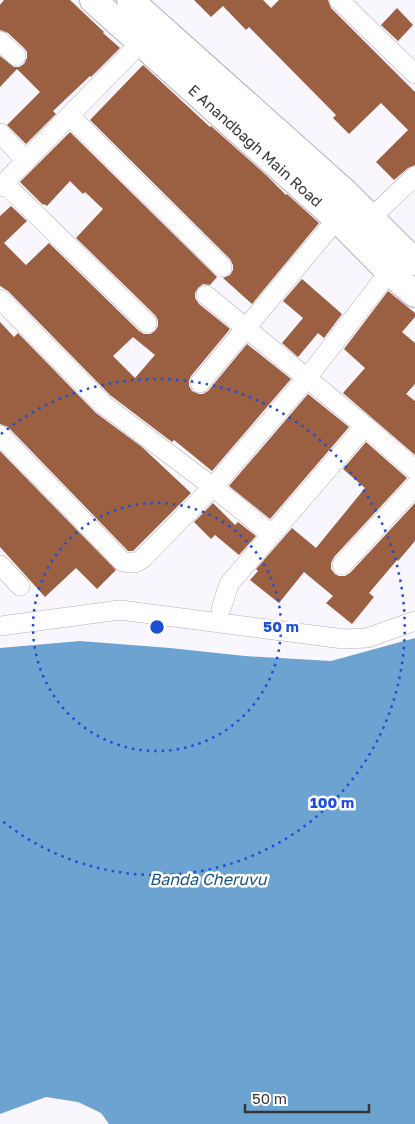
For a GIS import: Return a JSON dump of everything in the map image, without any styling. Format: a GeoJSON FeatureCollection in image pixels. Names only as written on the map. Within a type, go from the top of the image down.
{"type":"FeatureCollection","features":[{"type":"Feature","properties":{"kind":"street","name":"E Anandbagh Main Road"},"geometry":{"type":"LineString","coordinates":[[93,0],[337,219],[415,294]]}},
{"type":"Feature","properties":{"kind":"street","name":"E Anandbagh Main Road"},"geometry":{"type":"LineString","coordinates":[[130,0],[346,193],[415,262]]}},
{"type":"Feature","properties":{"kind":"street"},"geometry":{"type":"LineString","coordinates":[[338,0],[415,74]]}},
{"type":"Feature","properties":{"kind":"street"},"geometry":{"type":"LineString","coordinates":[[147,323],[2,185],[159,24]]}},
{"type":"Feature","properties":{"kind":"street"},"geometry":{"type":"LineString","coordinates":[[0,41],[16,56]]}},
{"type":"Feature","properties":{"kind":"street"},"geometry":{"type":"LineString","coordinates":[[70,116],[222,267]]}},
{"type":"Feature","properties":{"kind":"street"},"geometry":{"type":"LineString","coordinates":[[0,133],[26,161]]}},
{"type":"Feature","properties":{"kind":"street"},"geometry":{"type":"LineString","coordinates":[[371,218],[415,176]]}},
{"type":"Feature","properties":{"kind":"street"},"geometry":{"type":"LineString","coordinates":[[200,383],[337,219]]}},
{"type":"Feature","properties":{"kind":"street"},"geometry":{"type":"LineString","coordinates":[[0,435],[123,562],[135,563],[142,559],[213,487],[307,378],[390,272]]}},
{"type":"Feature","properties":{"kind":"street"},"geometry":{"type":"LineString","coordinates":[[206,295],[415,470]]}},
{"type":"Feature","properties":{"kind":"street"},"geometry":{"type":"LineString","coordinates":[[0,298],[104,405],[213,487],[271,534]]}},
{"type":"Feature","properties":{"kind":"street"},"geometry":{"type":"LineString","coordinates":[[221,609],[229,584],[364,426]]}},
{"type":"Feature","properties":{"kind":"street"},"geometry":{"type":"LineString","coordinates":[[342,565],[415,486]]}},
{"type":"Feature","properties":{"kind":"street"},"geometry":{"type":"LineString","coordinates":[[0,565],[20,586]]}},
{"type":"Feature","properties":{"kind":"street"},"geometry":{"type":"LineString","coordinates":[[0,626],[120,610],[344,639],[368,638],[415,621]]}},
{"type":"Feature","properties":{"kind":"water","name":"Banda Cheruvu"},"geometry":{"type":"Polygon","coordinates":[[[415,638],[415,1124],[109,1124],[101,1113],[78,1102],[46,1097],[0,1114],[0,648],[80,641],[245,656],[331,661],[415,638]]]}},
{"type":"Feature","properties":{"kind":"building"},"geometry":{"type":"Polygon","coordinates":[[[4,0],[70,0],[120,48],[53,111],[56,114],[26,144],[7,125],[40,92],[17,69],[0,87],[0,56],[14,67],[24,64],[27,58],[27,52],[24,48],[8,33],[0,30],[0,5],[4,0]]]}},
{"type":"Feature","properties":{"kind":"building"},"geometry":{"type":"Polygon","coordinates":[[[194,0],[263,0],[271,8],[279,0],[328,0],[331,8],[415,92],[415,165],[408,168],[394,180],[376,162],[408,130],[381,103],[349,134],[333,118],[336,115],[249,27],[246,30],[223,6],[211,17],[194,0]]]}},
{"type":"Feature","properties":{"kind":"building"},"geometry":{"type":"Polygon","coordinates":[[[397,8],[413,25],[398,41],[381,25],[397,8]]]}},
{"type":"Feature","properties":{"kind":"building"},"geometry":{"type":"Polygon","coordinates":[[[143,65],[319,223],[252,304],[223,278],[230,275],[233,270],[230,259],[90,120],[143,65]]]}},
{"type":"Feature","properties":{"kind":"building"},"geometry":{"type":"Polygon","coordinates":[[[70,132],[217,277],[210,285],[203,284],[198,288],[195,298],[199,304],[230,329],[191,376],[189,386],[192,391],[203,394],[208,391],[247,344],[291,379],[212,471],[174,440],[172,442],[110,395],[8,291],[0,286],[0,216],[11,206],[27,221],[4,243],[26,265],[49,243],[139,331],[144,334],[150,334],[158,326],[158,320],[155,315],[76,238],[103,209],[85,192],[83,194],[70,181],[47,206],[43,205],[20,182],[70,132]],[[133,337],[113,356],[135,378],[155,355],[133,337]]]}},
{"type":"Feature","properties":{"kind":"building"},"geometry":{"type":"Polygon","coordinates":[[[302,279],[342,314],[324,338],[318,333],[298,357],[282,343],[303,318],[283,301],[302,279]]]}},
{"type":"Feature","properties":{"kind":"building"},"geometry":{"type":"Polygon","coordinates":[[[388,291],[415,313],[415,317],[402,332],[415,343],[415,384],[406,394],[415,401],[415,455],[343,393],[365,368],[344,349],[388,291]]]}},
{"type":"Feature","properties":{"kind":"building"},"geometry":{"type":"Polygon","coordinates":[[[0,322],[14,337],[18,333],[96,413],[142,447],[191,493],[133,551],[128,551],[8,427],[0,424],[0,322]]]}},
{"type":"Feature","properties":{"kind":"building"},"geometry":{"type":"Polygon","coordinates":[[[308,394],[349,427],[270,519],[229,486],[308,394]]]}},
{"type":"Feature","properties":{"kind":"building"},"geometry":{"type":"Polygon","coordinates":[[[366,442],[407,478],[334,557],[331,569],[339,576],[345,576],[350,573],[415,503],[415,541],[369,593],[374,597],[352,624],[326,603],[333,596],[304,572],[279,603],[250,580],[258,571],[256,569],[292,528],[316,548],[365,488],[343,469],[366,442]]]}},
{"type":"Feature","properties":{"kind":"building"},"geometry":{"type":"Polygon","coordinates":[[[0,451],[116,570],[97,589],[76,568],[45,597],[0,547],[0,451]]]}},
{"type":"Feature","properties":{"kind":"building"},"geometry":{"type":"Polygon","coordinates":[[[213,503],[235,525],[238,522],[256,536],[239,555],[215,535],[211,539],[194,522],[213,503]]]}}]}
